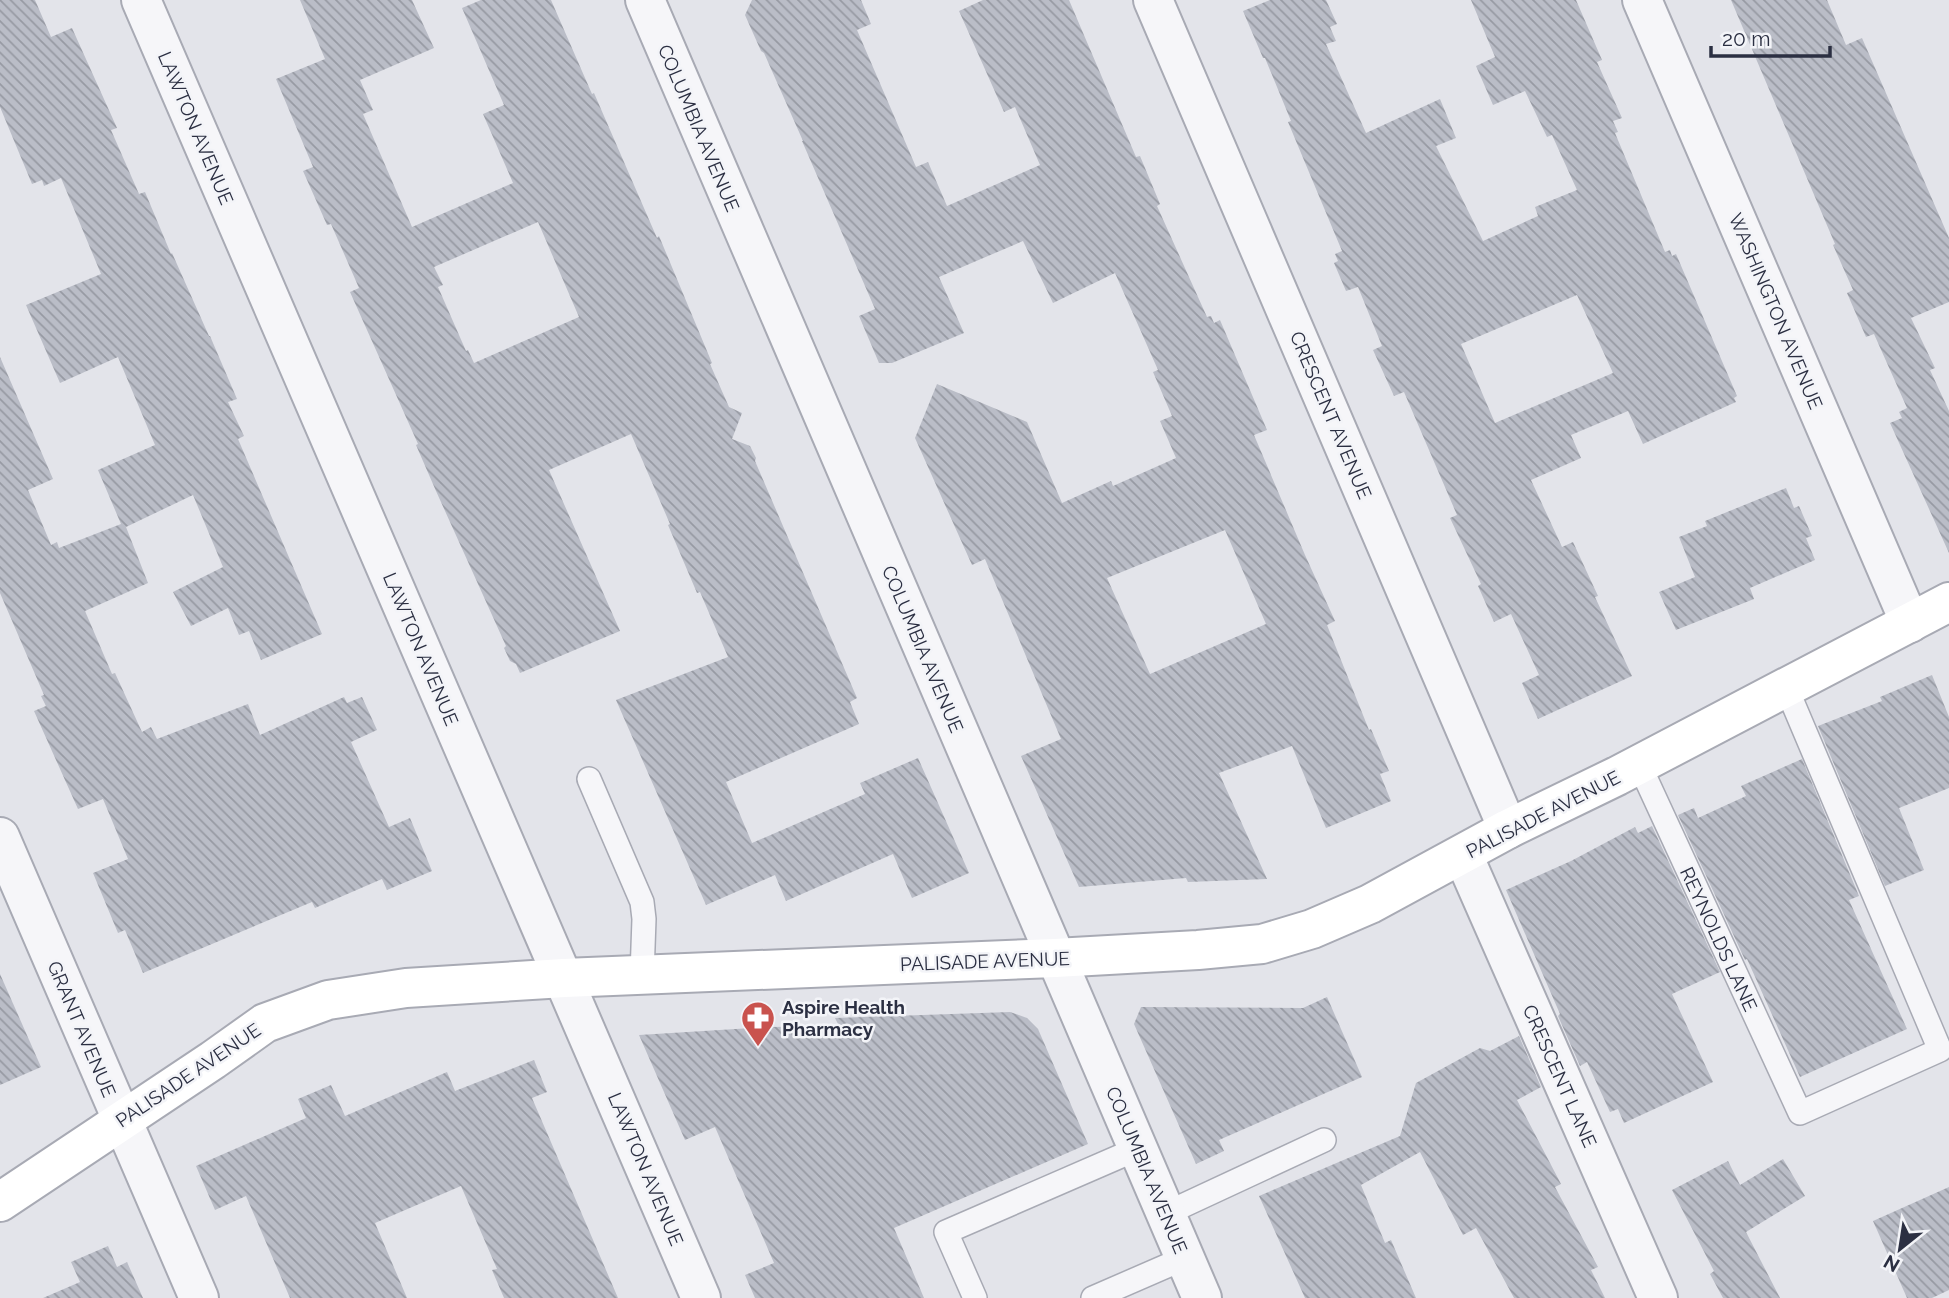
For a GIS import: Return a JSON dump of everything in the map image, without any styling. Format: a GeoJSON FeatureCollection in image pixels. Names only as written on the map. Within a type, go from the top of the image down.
{"type":"FeatureCollection","features":[{"type":"Feature","properties":{"kind":"main road","name":"PALISADE AVENUE"},"geometry":{"type":"LineString","coordinates":[[0,1202],[265,1023],[328,1000],[406,988],[564,978],[1198,950],[1262,944],[1312,929],[1370,904],[1508,829],[1639,764],[1949,602]]}},
{"type":"Feature","properties":{"kind":"street","name":"LAWTON AVENUE"},"geometry":{"type":"LineString","coordinates":[[141,0],[702,1298]]}},
{"type":"Feature","properties":{"kind":"street","name":"COLUMBIA AVENUE"},"geometry":{"type":"LineString","coordinates":[[645,0],[1202,1298]]}},
{"type":"Feature","properties":{"kind":"street","name":"CRESCENT AVENUE"},"geometry":{"type":"LineString","coordinates":[[1153,0],[1508,829]]}},
{"type":"Feature","properties":{"kind":"street","name":"WASHINGTON AVENUE"},"geometry":{"type":"LineString","coordinates":[[1642,0],[1910,623]]}},
{"type":"Feature","properties":{"kind":"street","name":"GRANT AVENUE"},"geometry":{"type":"LineString","coordinates":[[0,837],[199,1298]]}},
{"type":"Feature","properties":{"kind":"street","name":"CRESCENT LANE"},"geometry":{"type":"LineString","coordinates":[[1463,855],[1658,1298]]}},
{"type":"Feature","properties":{"kind":"lane","name":"REYNOLDS LANE"},"geometry":{"type":"LineString","coordinates":[[1639,764],[1800,1113],[1940,1050],[1786,687]]}},
{"type":"Feature","properties":{"kind":"lane"},"geometry":{"type":"LineString","coordinates":[[589,779],[642,902],[642,975]]}},
{"type":"Feature","properties":{"kind":"lane"},"geometry":{"type":"LineString","coordinates":[[1166,1214],[1324,1140]]}},
{"type":"Feature","properties":{"kind":"lane"},"geometry":{"type":"LineString","coordinates":[[975,1298],[946,1232],[1137,1149]]}},
{"type":"Feature","properties":{"kind":"lane"},"geometry":{"type":"LineString","coordinates":[[1093,1298],[1185,1258]]}},
{"type":"Feature","properties":{"kind":"building"},"geometry":{"type":"Polygon","coordinates":[[[0,0],[35,0],[51,37],[72,28],[117,128],[111,130],[139,194],[145,192],[237,399],[228,402],[244,436],[238,439],[322,634],[261,660],[249,631],[239,635],[228,608],[191,626],[173,592],[223,567],[193,495],[126,527],[148,583],[85,611],[112,674],[115,673],[142,732],[151,727],[157,739],[248,704],[260,735],[344,697],[347,703],[362,697],[377,730],[351,742],[389,827],[410,818],[432,871],[387,890],[382,879],[315,908],[312,902],[143,973],[125,930],[118,933],[93,873],[128,859],[103,799],[78,809],[34,711],[46,706],[41,696],[44,695],[0,593],[0,357],[53,479],[28,490],[51,545],[57,542],[59,548],[121,524],[98,470],[155,445],[118,357],[60,383],[26,305],[101,274],[61,178],[44,186],[42,180],[32,184],[0,107],[0,0]]]}},
{"type":"Feature","properties":{"kind":"building"},"geometry":{"type":"Polygon","coordinates":[[[300,0],[412,0],[434,48],[360,80],[373,110],[363,114],[412,227],[513,183],[483,114],[504,105],[462,8],[481,0],[551,0],[657,238],[659,236],[729,407],[742,413],[732,439],[750,446],[756,458],[857,698],[850,702],[859,724],[726,782],[752,843],[865,794],[860,783],[918,758],[969,873],[912,898],[893,854],[786,901],[775,875],[706,905],[616,700],[728,657],[700,592],[697,593],[631,434],[549,470],[620,631],[520,673],[516,664],[510,661],[504,648],[506,646],[350,292],[359,288],[331,224],[327,225],[303,171],[313,167],[276,79],[325,59],[300,0]],[[538,222],[434,267],[443,285],[438,287],[474,363],[579,317],[538,222]]]}},
{"type":"Feature","properties":{"kind":"building"},"geometry":{"type":"Polygon","coordinates":[[[752,0],[861,0],[871,24],[857,30],[916,167],[928,162],[947,206],[1040,165],[1015,107],[1004,112],[959,11],[983,0],[1069,0],[1136,157],[1140,156],[1160,204],[1157,206],[1207,317],[1211,316],[1214,323],[1220,320],[1267,430],[1254,435],[1335,621],[1327,625],[1369,730],[1371,729],[1389,771],[1380,774],[1391,801],[1326,828],[1292,746],[1219,773],[1267,879],[1188,882],[1186,878],[1079,887],[1021,756],[1061,739],[985,559],[972,565],[915,438],[937,384],[1027,422],[1062,503],[1111,481],[1113,486],[1176,458],[1160,421],[1172,416],[1153,372],[1158,370],[1115,273],[1053,303],[1023,241],[939,277],[964,333],[892,363],[879,363],[859,316],[875,309],[745,15],[752,0]],[[1225,530],[1107,578],[1150,674],[1266,624],[1225,530]]]}},
{"type":"Feature","properties":{"kind":"building"},"geometry":{"type":"Polygon","coordinates":[[[1270,0],[1326,0],[1337,24],[1330,27],[1336,41],[1326,44],[1366,133],[1440,99],[1456,138],[1436,146],[1483,241],[1538,216],[1535,207],[1577,190],[1552,135],[1547,137],[1525,91],[1493,105],[1476,66],[1495,57],[1471,0],[1576,0],[1602,60],[1597,62],[1622,118],[1613,121],[1618,132],[1615,133],[1665,252],[1670,250],[1672,256],[1676,254],[1737,396],[1734,398],[1736,402],[1643,444],[1628,411],[1571,435],[1581,458],[1531,480],[1562,547],[1573,542],[1632,676],[1538,719],[1522,683],[1539,675],[1511,614],[1494,622],[1478,586],[1481,584],[1450,518],[1457,515],[1404,392],[1394,396],[1373,350],[1382,346],[1358,287],[1346,291],[1334,263],[1338,261],[1335,254],[1342,251],[1288,122],[1291,121],[1243,11],[1270,0]],[[1577,295],[1461,344],[1495,423],[1613,373],[1577,295]]]}},
{"type":"Feature","properties":{"kind":"building"},"geometry":{"type":"Polygon","coordinates":[[[1731,0],[1827,0],[1846,45],[1862,38],[1949,238],[1949,302],[1911,318],[1935,368],[1930,370],[1949,411],[1949,553],[1890,423],[1902,418],[1899,412],[1907,408],[1874,334],[1866,337],[1847,293],[1853,290],[1833,245],[1835,244],[1731,0]]]}},
{"type":"Feature","properties":{"kind":"building"},"geometry":{"type":"Polygon","coordinates":[[[1786,488],[1794,508],[1799,506],[1812,536],[1806,538],[1815,560],[1750,588],[1754,599],[1676,630],[1659,592],[1695,577],[1679,537],[1707,526],[1705,521],[1786,488]]]}},
{"type":"Feature","properties":{"kind":"building"},"geometry":{"type":"Polygon","coordinates":[[[1932,675],[1949,717],[1949,788],[1899,808],[1924,870],[1885,886],[1818,726],[1882,701],[1880,697],[1932,675]]]}},
{"type":"Feature","properties":{"kind":"building"},"geometry":{"type":"Polygon","coordinates":[[[1802,759],[1859,896],[1849,900],[1907,1029],[1800,1077],[1678,815],[1694,808],[1698,818],[1746,796],[1741,786],[1802,759]]]}},
{"type":"Feature","properties":{"kind":"building"},"geometry":{"type":"Polygon","coordinates":[[[1652,826],[1720,972],[1672,994],[1713,1082],[1624,1123],[1618,1109],[1610,1112],[1587,1062],[1580,1066],[1506,890],[1571,861],[1635,827],[1638,833],[1652,826]]]}},
{"type":"Feature","properties":{"kind":"building"},"geometry":{"type":"Polygon","coordinates":[[[0,974],[41,1067],[0,1085],[0,974]]]}},
{"type":"Feature","properties":{"kind":"building"},"geometry":{"type":"Polygon","coordinates":[[[1327,997],[1362,1077],[1219,1140],[1224,1151],[1196,1164],[1134,1024],[1141,1007],[1303,1008],[1327,997]]]}},
{"type":"Feature","properties":{"kind":"building"},"geometry":{"type":"Polygon","coordinates":[[[1010,1012],[1027,1018],[1038,1029],[1088,1144],[894,1228],[924,1298],[755,1298],[745,1275],[774,1263],[715,1127],[685,1140],[639,1035],[769,1027],[839,1026],[835,1018],[1010,1012]]]}},
{"type":"Feature","properties":{"kind":"building"},"geometry":{"type":"Polygon","coordinates":[[[1519,1036],[1541,1087],[1517,1100],[1561,1184],[1555,1187],[1598,1267],[1591,1270],[1605,1298],[1514,1298],[1476,1228],[1463,1235],[1420,1152],[1361,1185],[1385,1243],[1391,1240],[1416,1298],[1305,1298],[1259,1196],[1400,1136],[1416,1083],[1480,1048],[1490,1051],[1519,1036]]]}},
{"type":"Feature","properties":{"kind":"building"},"geometry":{"type":"Polygon","coordinates":[[[534,1060],[547,1092],[532,1098],[618,1298],[504,1298],[492,1270],[497,1269],[461,1186],[375,1223],[407,1298],[290,1298],[246,1196],[215,1210],[196,1166],[306,1118],[298,1099],[331,1085],[345,1116],[447,1072],[455,1091],[534,1060]]]}},
{"type":"Feature","properties":{"kind":"building"},"geometry":{"type":"Polygon","coordinates":[[[1783,1159],[1805,1196],[1746,1232],[1780,1298],[1723,1298],[1710,1274],[1714,1271],[1672,1190],[1728,1161],[1740,1185],[1783,1159]]]}},
{"type":"Feature","properties":{"kind":"building"},"geometry":{"type":"Polygon","coordinates":[[[1949,1187],[1949,1290],[1932,1298],[1907,1298],[1873,1221],[1949,1187]]]}},
{"type":"Feature","properties":{"kind":"building"},"geometry":{"type":"Polygon","coordinates":[[[108,1246],[117,1267],[127,1262],[143,1298],[43,1298],[80,1282],[71,1262],[108,1246]]]}},
{"type":"Feature","properties":{"kind":"place","name":"Aspire Health Pharmacy"},"geometry":{"type":"Point","coordinates":[758,1048]}}]}
